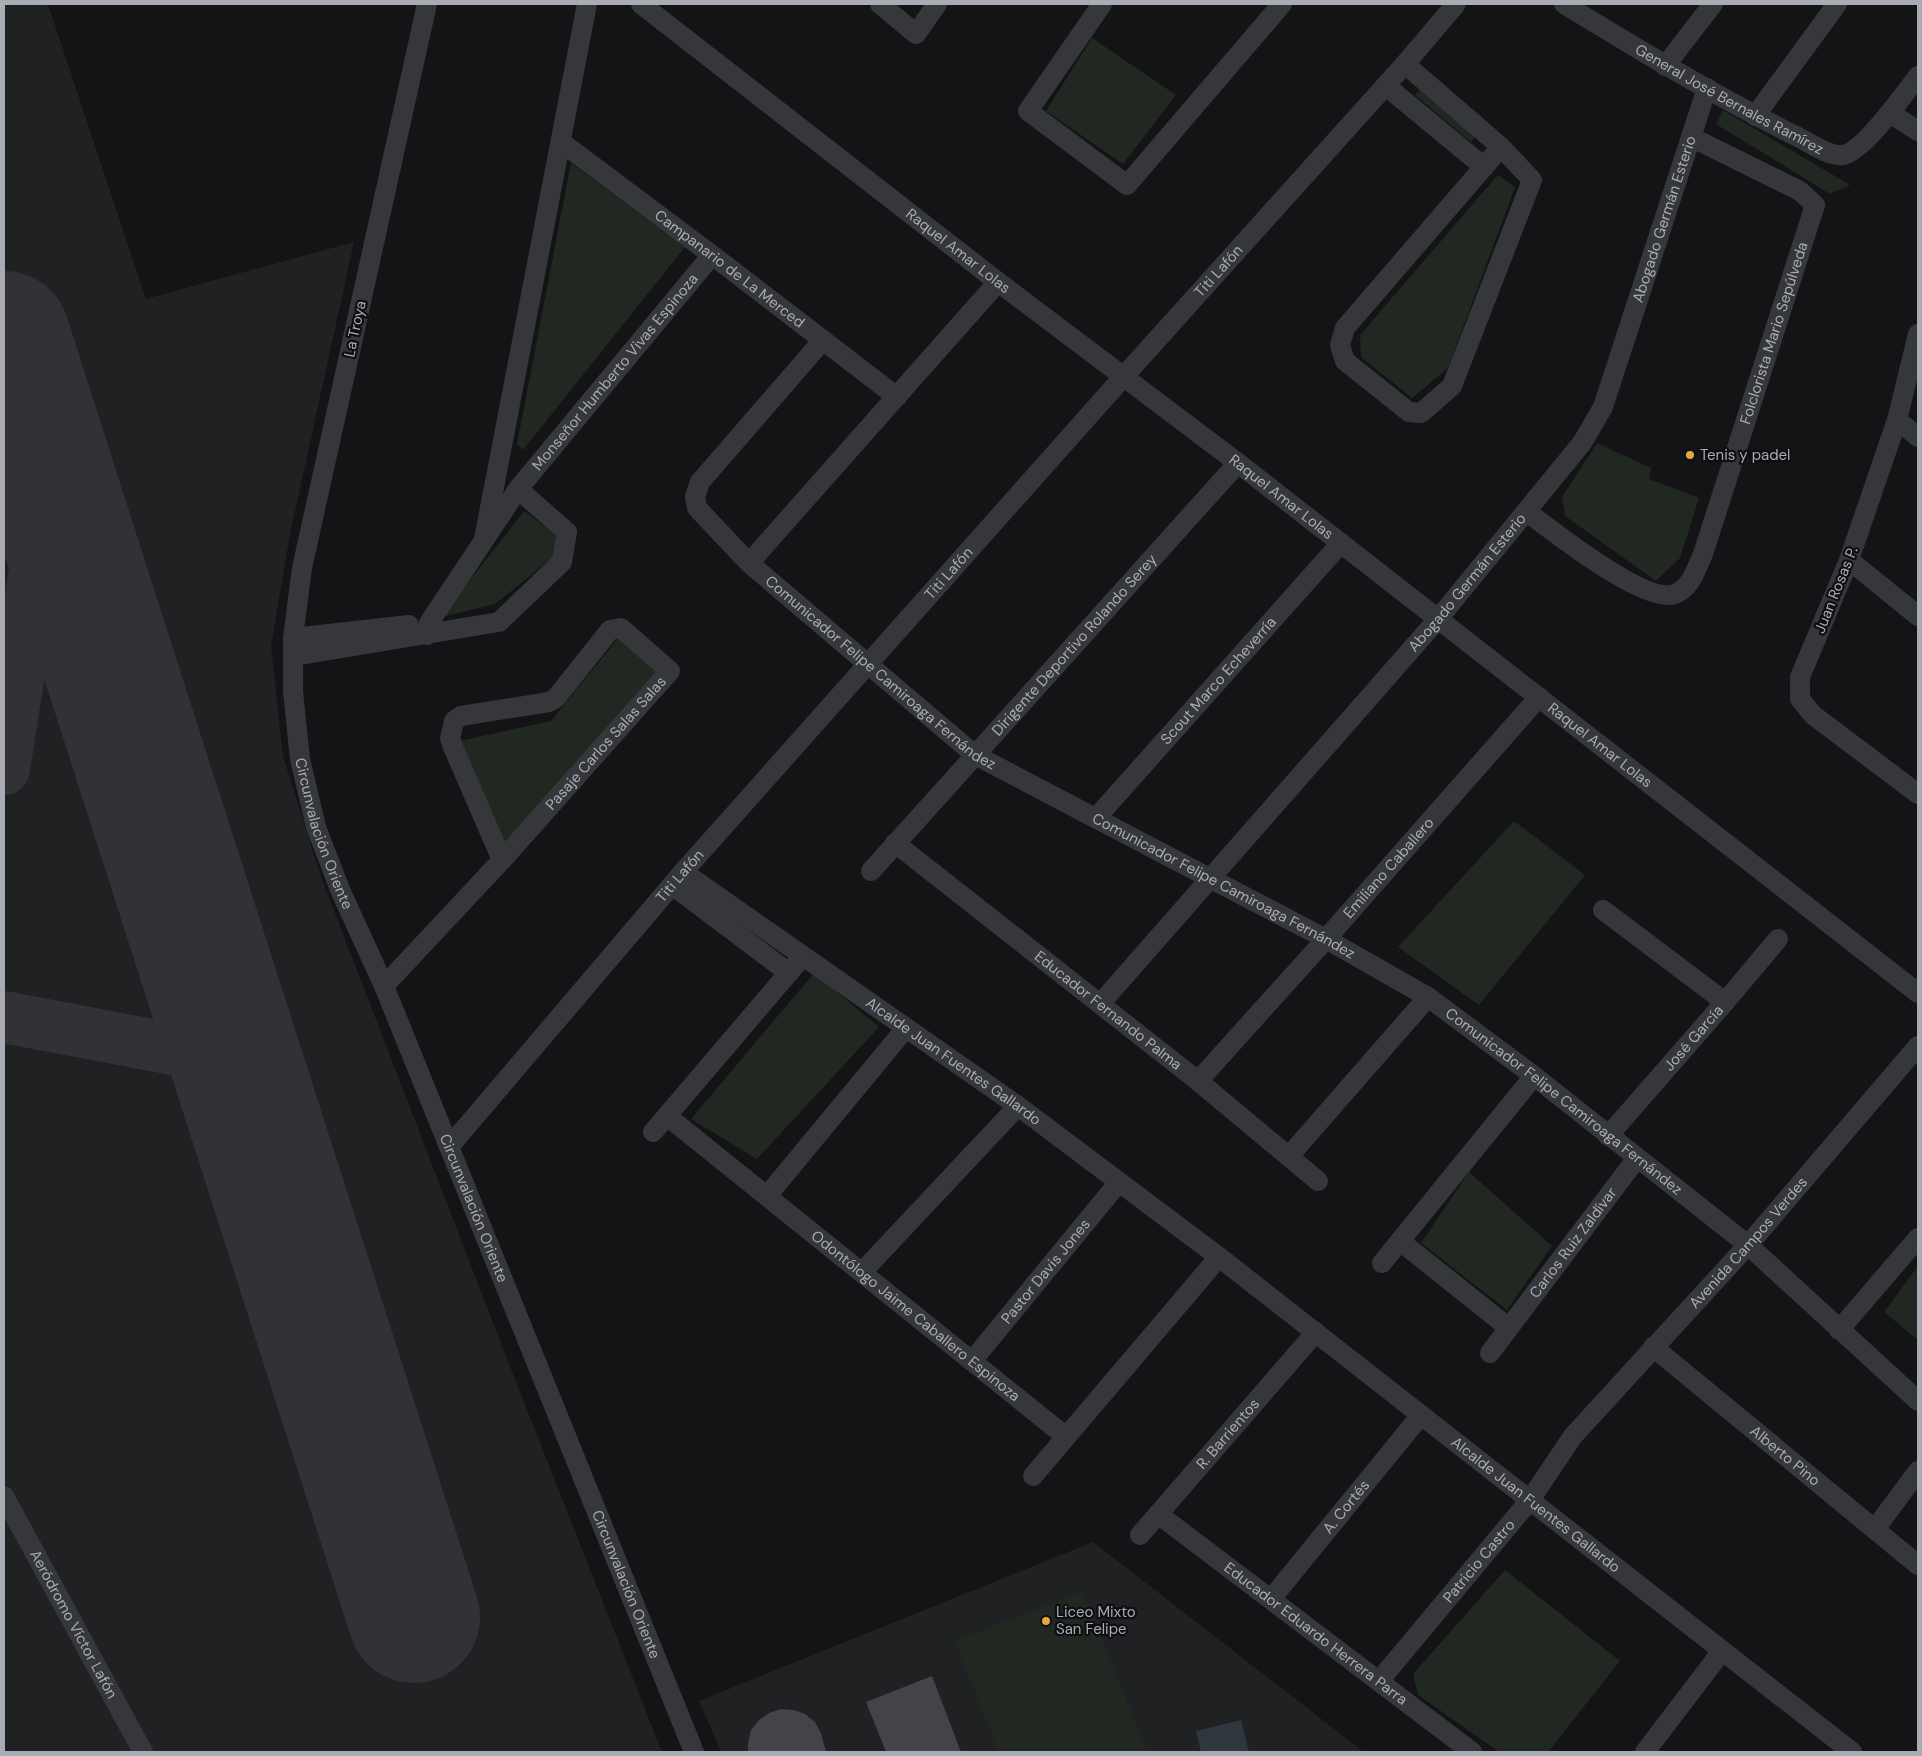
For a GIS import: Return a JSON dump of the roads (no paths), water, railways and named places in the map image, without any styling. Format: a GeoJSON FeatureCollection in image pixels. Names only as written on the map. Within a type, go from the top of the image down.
{"type":"FeatureCollection","features":[{"type":"Feature","properties":{"kind":"street","name":"La Troya"},"geometry":{"type":"LineString","coordinates":[[293,647],[302,568],[427,4]]}},
{"type":"Feature","properties":{"kind":"street"},"geometry":{"type":"LineString","coordinates":[[484,539],[586,4]]}},
{"type":"Feature","properties":{"kind":"street","name":"Raquel Amar Lolas"},"geometry":{"type":"LineString","coordinates":[[642,4],[998,282],[1124,375],[1238,463],[1918,992]]}},
{"type":"Feature","properties":{"kind":"street"},"geometry":{"type":"LineString","coordinates":[[880,4],[916,34],[937,4]]}},
{"type":"Feature","properties":{"kind":"street"},"geometry":{"type":"LineString","coordinates":[[1102,4],[1028,111],[1127,185],[1282,4]]}},
{"type":"Feature","properties":{"kind":"street","name":"Titi Lafón"},"geometry":{"type":"LineString","coordinates":[[449,1147],[678,879],[1124,375],[1386,86],[1456,4]]}},
{"type":"Feature","properties":{"kind":"street"},"geometry":{"type":"LineString","coordinates":[[1666,66],[1713,4]]}},
{"type":"Feature","properties":{"kind":"street"},"geometry":{"type":"LineString","coordinates":[[1755,116],[1837,4]]}},
{"type":"Feature","properties":{"kind":"street","name":"General José Bernales Ramírez"},"geometry":{"type":"LineString","coordinates":[[1575,6],[1666,66],[1755,116],[1838,155],[1853,152],[1890,113],[1918,76]]}},
{"type":"Feature","properties":{"kind":"street"},"geometry":{"type":"LineString","coordinates":[[1405,64],[1501,147],[1532,180],[1452,386],[1421,412],[1409,412],[1345,361],[1340,345],[1345,328],[1501,147]]}},
{"type":"Feature","properties":{"kind":"street"},"geometry":{"type":"LineString","coordinates":[[1386,86],[1484,167]]}},
{"type":"Feature","properties":{"kind":"street","name":"Abogado Germán Esterio"},"geometry":{"type":"LineString","coordinates":[[1100,1004],[1212,879],[1438,619],[1582,443],[1603,407],[1707,88]]}},
{"type":"Feature","properties":{"kind":"street"},"geometry":{"type":"LineString","coordinates":[[1890,113],[1918,132]]}},
{"type":"Feature","properties":{"kind":"street","name":"Folclorista Mario Sepúlveda"},"geometry":{"type":"LineString","coordinates":[[1526,511],[1632,585],[1654,595],[1674,594],[1689,584],[1703,554],[1815,204],[1800,191],[1691,137]]}},
{"type":"Feature","properties":{"kind":"street","name":"Campanario de La Merced"},"geometry":{"type":"LineString","coordinates":[[561,142],[897,397]]}},
{"type":"Feature","properties":{"kind":"street","name":"Monseñor Humberto Vivas Espinoza"},"geometry":{"type":"LineString","coordinates":[[428,629],[484,539],[518,489],[712,255]]}},
{"type":"Feature","properties":{"kind":"street"},"geometry":{"type":"LineString","coordinates":[[749,563],[998,282]]}},
{"type":"Feature","properties":{"kind":"street","name":"Juan Rosas P."},"geometry":{"type":"LineString","coordinates":[[1918,334],[1897,420],[1849,560],[1800,677],[1800,699],[1812,715],[1918,794]]}},
{"type":"Feature","properties":{"kind":"street","name":"Comunicador Felipe Camiroaga Fernández"},"geometry":{"type":"LineString","coordinates":[[823,340],[700,482],[695,497],[697,508],[749,563],[975,755],[1326,938],[1428,997],[1534,1076],[1748,1245],[1918,1401]]}},
{"type":"Feature","properties":{"kind":"street"},"geometry":{"type":"LineString","coordinates":[[1897,420],[1918,437]]}},
{"type":"Feature","properties":{"kind":"street","name":"Dirigente Deportivo Rolando Serey"},"geometry":{"type":"LineString","coordinates":[[870,871],[1238,463]]}},
{"type":"Feature","properties":{"kind":"street"},"geometry":{"type":"LineString","coordinates":[[293,647],[428,629],[499,622],[562,562],[567,532],[518,489]]}},
{"type":"Feature","properties":{"kind":"street","name":"Scout Marco Echeverría"},"geometry":{"type":"LineString","coordinates":[[1096,818],[1341,543]]}},
{"type":"Feature","properties":{"kind":"street"},"geometry":{"type":"LineString","coordinates":[[1849,560],[1918,616]]}},
{"type":"Feature","properties":{"kind":"street","name":"Pasaje Carlos Salas Salas"},"geometry":{"type":"LineString","coordinates":[[384,986],[502,860],[670,671],[621,628],[610,630],[556,698],[549,702],[461,716],[454,721],[450,738],[452,746],[502,860]]}},
{"type":"Feature","properties":{"kind":"street","name":"Circunvalación Oriente"},"geometry":{"type":"LineString","coordinates":[[293,647],[293,691],[299,751],[316,827],[341,892],[384,986],[694,1752]]}},
{"type":"Feature","properties":{"kind":"street","name":"Emiliano Caballero"},"geometry":{"type":"LineString","coordinates":[[1198,1081],[1539,697]]}},
{"type":"Feature","properties":{"kind":"street","name":"Educador Fernando Palma"},"geometry":{"type":"LineString","coordinates":[[895,843],[1198,1081],[1290,1155],[1318,1181]]}},
{"type":"Feature","properties":{"kind":"street"},"geometry":{"type":"LineString","coordinates":[[678,879],[789,973]]}},
{"type":"Feature","properties":{"kind":"street","name":"Alcalde Juan Fuentes Gallardo"},"geometry":{"type":"LineString","coordinates":[[678,879],[803,956],[1018,1106],[1316,1332],[1722,1651],[1830,1746],[1852,1752]]}},
{"type":"Feature","properties":{"kind":"street"},"geometry":{"type":"LineString","coordinates":[[1603,910],[1726,1002]]}},
{"type":"Feature","properties":{"kind":"street","name":"José García"},"geometry":{"type":"LineString","coordinates":[[1608,1136],[1726,1002],[1778,938]]}},
{"type":"Feature","properties":{"kind":"street"},"geometry":{"type":"LineString","coordinates":[[653,1132],[803,956]]}},
{"type":"Feature","properties":{"kind":"street"},"geometry":{"type":"LineString","coordinates":[[1290,1155],[1428,997]]}},
{"type":"Feature","properties":{"kind":"street"},"geometry":{"type":"LineString","coordinates":[[767,1196],[906,1028]]}},
{"type":"Feature","properties":{"kind":"street","name":"Avenida Campos Verdes"},"geometry":{"type":"LineString","coordinates":[[1574,1436],[1653,1347],[1748,1245],[1918,1046]]}},
{"type":"Feature","properties":{"kind":"street"},"geometry":{"type":"LineString","coordinates":[[1382,1263],[1534,1076]]}},
{"type":"Feature","properties":{"kind":"street"},"geometry":{"type":"LineString","coordinates":[[862,1272],[1018,1106]]}},
{"type":"Feature","properties":{"kind":"street","name":"Odontólogo Jaime Caballero Espinoza"},"geometry":{"type":"LineString","coordinates":[[667,1116],[1065,1436]]}},
{"type":"Feature","properties":{"kind":"street","name":"Carlos Ruiz Zaldívar"},"geometry":{"type":"LineString","coordinates":[[1490,1353],[1637,1158]]}},
{"type":"Feature","properties":{"kind":"street","name":"Pastor Davis Jones"},"geometry":{"type":"LineString","coordinates":[[972,1361],[1119,1182]]}},
{"type":"Feature","properties":{"kind":"street"},"geometry":{"type":"LineString","coordinates":[[1839,1330],[1918,1238]]}},
{"type":"Feature","properties":{"kind":"street"},"geometry":{"type":"LineString","coordinates":[[1400,1241],[1509,1328]]}},
{"type":"Feature","properties":{"kind":"street"},"geometry":{"type":"LineString","coordinates":[[1033,1476],[1065,1436],[1219,1257]]}},
{"type":"Feature","properties":{"kind":"street","name":"R. Barrientos"},"geometry":{"type":"LineString","coordinates":[[1140,1536],[1316,1332]]}},
{"type":"Feature","properties":{"kind":"street","name":"Alberto Pino"},"geometry":{"type":"LineString","coordinates":[[1653,1347],[1918,1565]]}},
{"type":"Feature","properties":{"kind":"street","name":"A. Cortés"},"geometry":{"type":"LineString","coordinates":[[1271,1599],[1421,1415]]}},
{"type":"Feature","properties":{"kind":"street","name":"Patricio Castro"},"geometry":{"type":"LineString","coordinates":[[1379,1681],[1530,1500],[1574,1436]]}},
{"type":"Feature","properties":{"kind":"street"},"geometry":{"type":"LineString","coordinates":[[1875,1529],[1918,1471]]}},
{"type":"Feature","properties":{"kind":"street","name":"Aeródromo Víctor Lafón"},"geometry":{"type":"LineString","coordinates":[[4,1496],[143,1752]]}},
{"type":"Feature","properties":{"kind":"street","name":"Educador Eduardo Herrera Parra"},"geometry":{"type":"LineString","coordinates":[[1158,1514],[1472,1752]]}},
{"type":"Feature","properties":{"kind":"street"},"geometry":{"type":"LineString","coordinates":[[1645,1752],[1722,1651]]}},
{"type":"Feature","properties":{"kind":"place","name":"Tenis y padel"},"geometry":{"type":"Point","coordinates":[1690,455]}},
{"type":"Feature","properties":{"kind":"place","name":"Liceo Mixto San Felipe"},"geometry":{"type":"Point","coordinates":[1046,1621]}}]}
